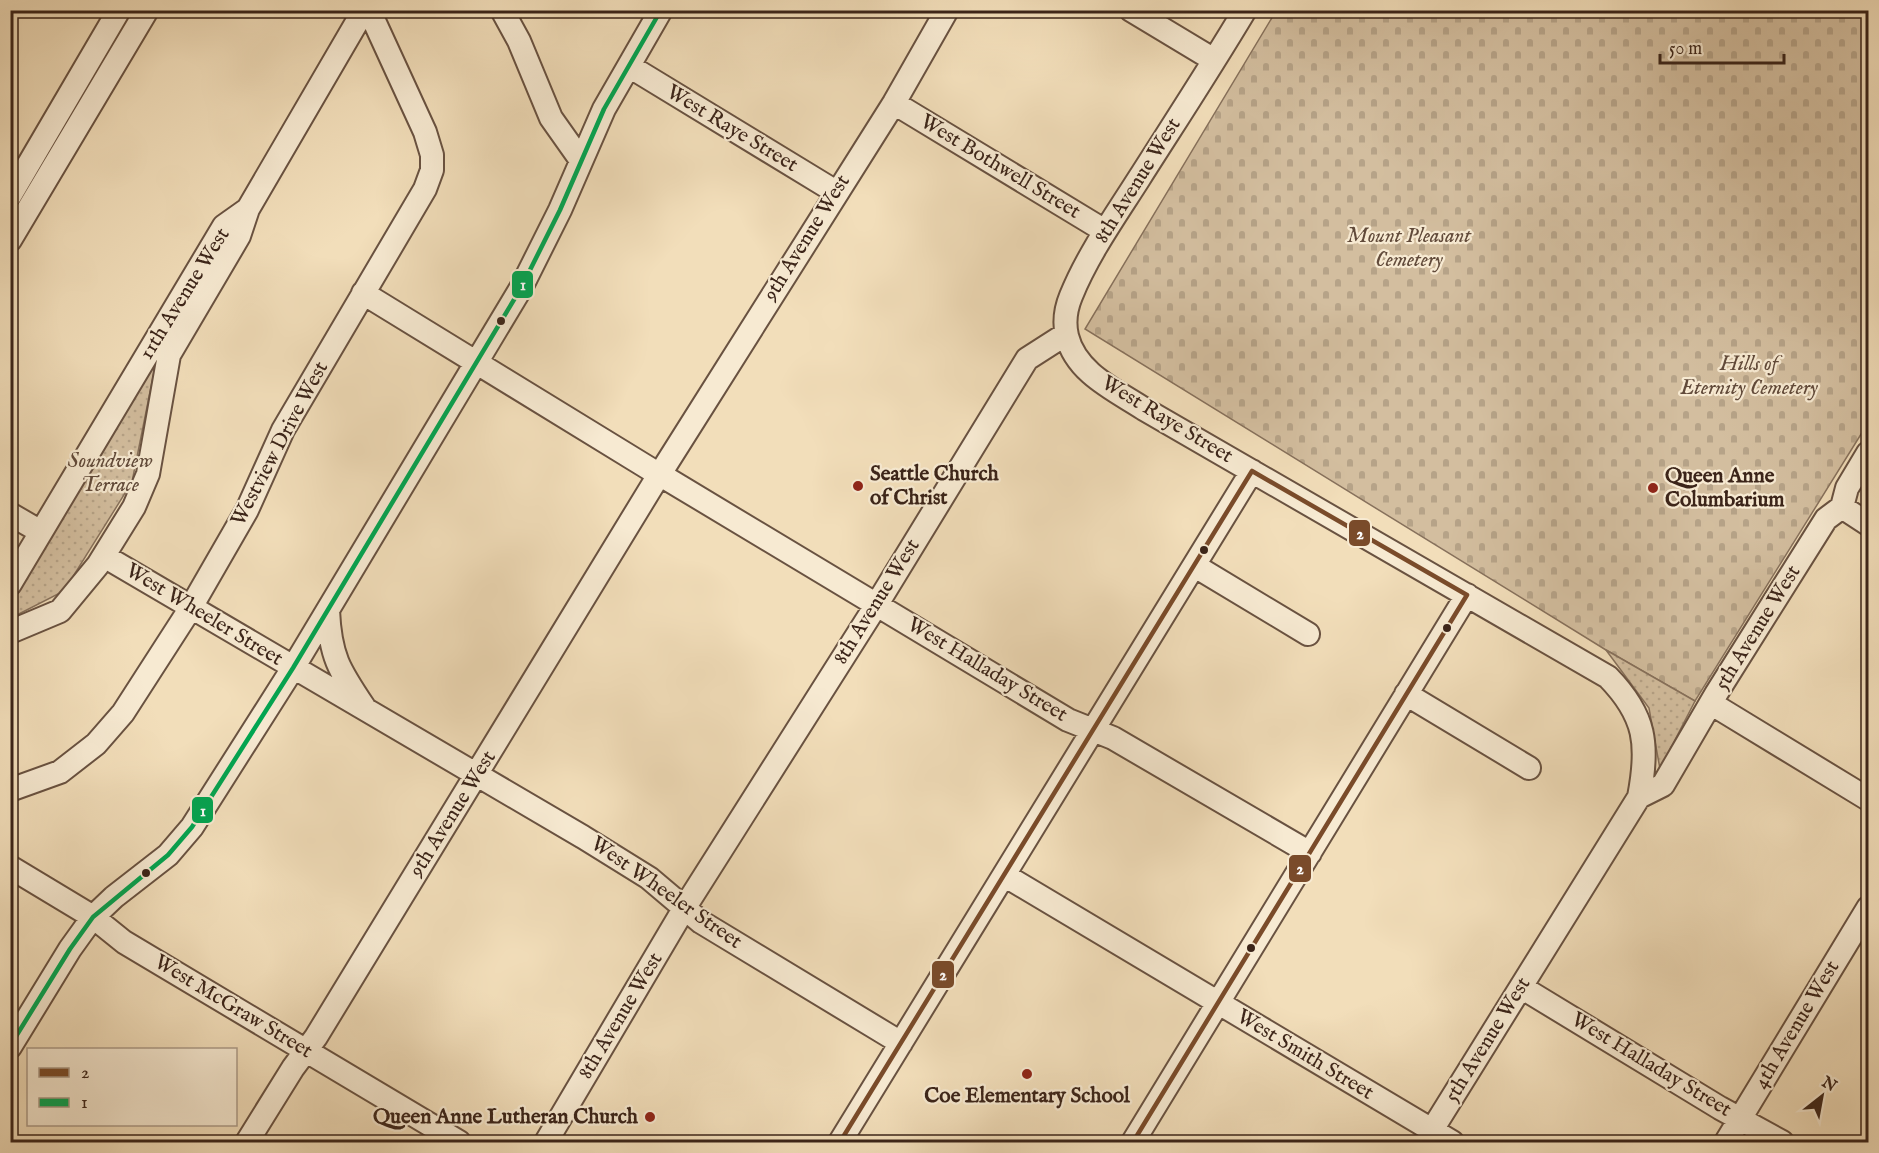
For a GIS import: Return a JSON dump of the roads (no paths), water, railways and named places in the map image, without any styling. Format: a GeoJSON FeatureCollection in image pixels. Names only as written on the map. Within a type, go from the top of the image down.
{"type":"FeatureCollection","features":[{"type":"Feature","properties":{"kind":"street"},"geometry":{"type":"LineString","coordinates":[[10,240],[119,10]]}},
{"type":"Feature","properties":{"kind":"street"},"geometry":{"type":"LineString","coordinates":[[10,196],[56,140],[147,10]]}},
{"type":"Feature","properties":{"kind":"street","name":"11th Avenue West"},"geometry":{"type":"LineString","coordinates":[[10,584],[224,226],[248,208],[367,10]]}},
{"type":"Feature","properties":{"kind":"street","name":"Westview Drive West"},"geometry":{"type":"LineString","coordinates":[[10,790],[60,772],[96,744],[123,713],[190,609],[247,510],[283,430],[424,189],[432,170],[432,155],[425,132],[367,10]]}},
{"type":"Feature","properties":{"kind":"street"},"geometry":{"type":"LineString","coordinates":[[502,10],[519,41],[551,117],[580,159]]}},
{"type":"Feature","properties":{"kind":"street"},"geometry":{"type":"LineString","coordinates":[[10,1047],[70,949],[93,917],[181,841],[293,668],[541,250],[604,109],[661,10]]}},
{"type":"Feature","properties":{"kind":"street","name":"9th Avenue West"},"geometry":{"type":"LineString","coordinates":[[247,1143],[477,775],[660,474],[894,103],[947,10]]}},
{"type":"Feature","properties":{"kind":"street"},"geometry":{"type":"LineString","coordinates":[[1131,10],[1214,60]]}},
{"type":"Feature","properties":{"kind":"street","name":"8th Avenue West"},"geometry":{"type":"LineString","coordinates":[[546,1143],[685,907],[877,604],[1026,359],[1066,334],[1066,317],[1071,297],[1105,231],[1245,10]]}},
{"type":"Feature","properties":{"kind":"street","name":"West Raye Street"},"geometry":{"type":"LineString","coordinates":[[629,66],[836,192]]}},
{"type":"Feature","properties":{"kind":"street","name":"West Bothwell Street"},"geometry":{"type":"LineString","coordinates":[[894,103],[1105,231]]}},
{"type":"Feature","properties":{"kind":"street"},"geometry":{"type":"LineString","coordinates":[[10,632],[60,611],[104,556],[134,507],[148,474],[169,355],[239,236],[248,208]]}},
{"type":"Feature","properties":{"kind":"street","name":"West Halladay Street"},"geometry":{"type":"LineString","coordinates":[[363,293],[1068,720],[1113,738],[1310,853]]}},
{"type":"Feature","properties":{"kind":"street","name":"West Raye Street"},"geometry":{"type":"LineString","coordinates":[[1066,334],[1072,351],[1080,363],[1096,378],[1608,677],[1624,694]]}},
{"type":"Feature","properties":{"kind":"street","name":"5th Avenue West"},"geometry":{"type":"LineString","coordinates":[[1639,797],[1663,785],[1826,519],[1842,507],[1847,488],[1869,453]]}},
{"type":"Feature","properties":{"kind":"street"},"geometry":{"type":"LineString","coordinates":[[840,1143],[1252,471]]}},
{"type":"Feature","properties":{"kind":"street"},"geometry":{"type":"LineString","coordinates":[[1842,507],[1869,524]]}},
{"type":"Feature","properties":{"kind":"street"},"geometry":{"type":"LineString","coordinates":[[10,514],[41,532]]}},
{"type":"Feature","properties":{"kind":"street","name":"West Wheeler Street"},"geometry":{"type":"LineString","coordinates":[[104,556],[190,609],[477,775],[649,878],[701,922],[901,1043]]}},
{"type":"Feature","properties":{"kind":"street"},"geometry":{"type":"LineString","coordinates":[[1195,566],[1308,634]]}},
{"type":"Feature","properties":{"kind":"street"},"geometry":{"type":"LineString","coordinates":[[1133,1143],[1467,595]]}},
{"type":"Feature","properties":{"kind":"street","name":"West Wheeler Street"},"geometry":{"type":"LineString","coordinates":[[328,610],[329,643],[342,673],[366,711]]}},
{"type":"Feature","properties":{"kind":"street"},"geometry":{"type":"LineString","coordinates":[[1406,694],[1529,768]]}},
{"type":"Feature","properties":{"kind":"street","name":"5th Avenue West"},"geometry":{"type":"LineString","coordinates":[[1431,1136],[1639,797],[1646,761],[1643,737],[1624,694]]}},
{"type":"Feature","properties":{"kind":"street"},"geometry":{"type":"LineString","coordinates":[[1712,704],[1869,799]]}},
{"type":"Feature","properties":{"kind":"street","name":"West McGraw Street"},"geometry":{"type":"LineString","coordinates":[[10,867],[93,917],[124,942],[459,1143]]}},
{"type":"Feature","properties":{"kind":"street","name":"West Smith Street"},"geometry":{"type":"LineString","coordinates":[[1004,875],[1218,1003],[1431,1136],[1452,1143]]}},
{"type":"Feature","properties":{"kind":"street"},"geometry":{"type":"LineString","coordinates":[[10,879],[62,910],[93,917]]}},
{"type":"Feature","properties":{"kind":"street","name":"4th Avenue West"},"geometry":{"type":"LineString","coordinates":[[1726,1143],[1869,908]]}},
{"type":"Feature","properties":{"kind":"street","name":"West Halladay Street"},"geometry":{"type":"LineString","coordinates":[[1521,987],[1782,1143]]}},
{"type":"Feature","properties":{"kind":"place","name":"Seattle Church of Christ"},"geometry":{"type":"Point","coordinates":[858,486]}},
{"type":"Feature","properties":{"kind":"place","name":"Queen Anne Columbarium"},"geometry":{"type":"Point","coordinates":[1653,488]}},
{"type":"Feature","properties":{"kind":"place","name":"Coe Elementary School"},"geometry":{"type":"Point","coordinates":[1027,1074]}},
{"type":"Feature","properties":{"kind":"place","name":"Queen Anne Lutheran Church"},"geometry":{"type":"Point","coordinates":[650,1117]}},
{"type":"Feature","properties":{"kind":"park label","name":"Mount Pleasant Cemetery"},"geometry":{"type":"Point","coordinates":[1409,248]}},
{"type":"Feature","properties":{"kind":"park label","name":"Hills of Eternity Cemetery"},"geometry":{"type":"Point","coordinates":[1749,376]}},
{"type":"Feature","properties":{"kind":"park label","name":"Soundview Terrace"},"geometry":{"type":"Point","coordinates":[110,473]}}]}
